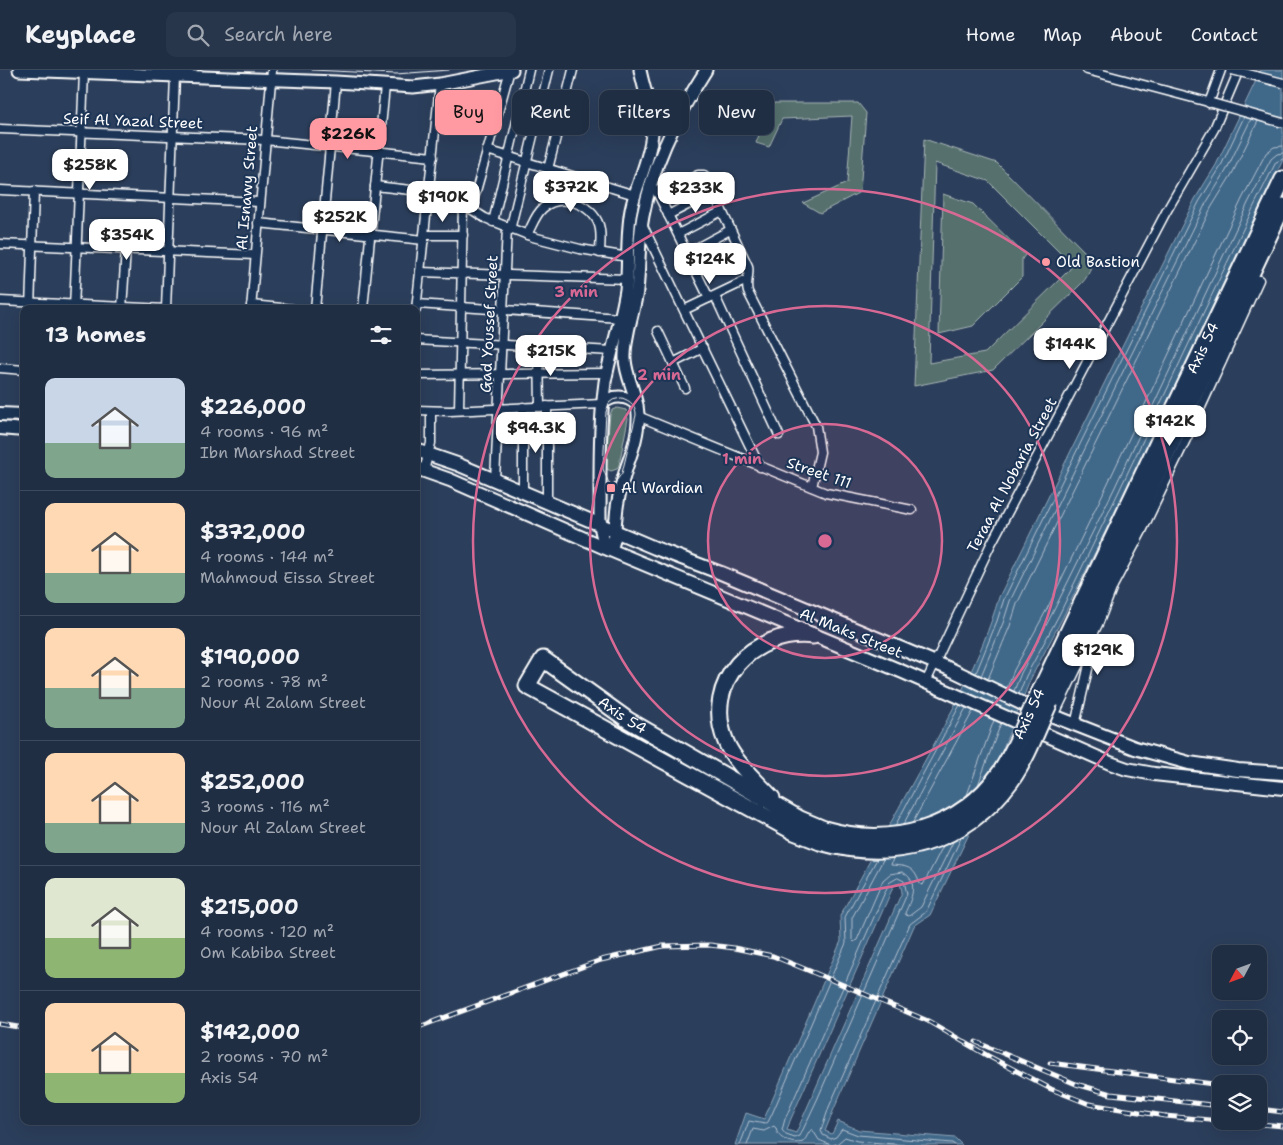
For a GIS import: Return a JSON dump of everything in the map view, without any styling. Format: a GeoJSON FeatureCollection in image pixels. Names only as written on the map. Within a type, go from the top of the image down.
{"type":"FeatureCollection","features":[{"type":"Feature","properties":{"kind":"highway","name":"Axis 54"},"geometry":{"type":"LineString","coordinates":[[1048,704],[1283,179]]}},
{"type":"Feature","properties":{"kind":"highway","name":"Axis 54"},"geometry":{"type":"LineString","coordinates":[[822,836],[800,819],[628,720],[543,659],[527,686],[794,832],[822,836],[898,836],[926,828],[957,813],[984,791],[1000,772],[1048,704],[1283,206]]}},
{"type":"Feature","properties":{"kind":"highway"},"geometry":{"type":"LineString","coordinates":[[781,808],[731,752],[722,730],[720,719],[722,696],[730,674],[744,656],[754,649],[764,643],[784,636],[813,636]]}},
{"type":"Feature","properties":{"kind":"main road"},"geometry":{"type":"LineString","coordinates":[[0,414],[20,416]]}},
{"type":"Feature","properties":{"kind":"main road"},"geometry":{"type":"LineString","coordinates":[[0,428],[20,430]]}},
{"type":"Feature","properties":{"kind":"main road","name":"Al Maks Street"},"geometry":{"type":"LineString","coordinates":[[420,451],[495,480],[655,548],[721,573],[934,662],[1023,704],[1048,704],[1075,725],[1135,748],[1170,759],[1209,766],[1283,773]]}},
{"type":"Feature","properties":{"kind":"main road","name":"Al Maks Street"},"geometry":{"type":"LineString","coordinates":[[420,469],[926,682],[1095,757],[1127,769],[1154,774],[1283,788]]}},
{"type":"Feature","properties":{"kind":"main road"},"geometry":{"type":"LineString","coordinates":[[713,593],[721,573]]}},
{"type":"Feature","properties":{"kind":"street"},"geometry":{"type":"LineString","coordinates":[[19,70],[175,76],[271,75],[336,82],[413,87],[440,84],[511,70],[471,209]]}},
{"type":"Feature","properties":{"kind":"street"},"geometry":{"type":"LineString","coordinates":[[493,222],[529,70]]}},
{"type":"Feature","properties":{"kind":"street","name":"Gad Youssef Street"},"geometry":{"type":"LineString","coordinates":[[495,480],[509,229],[549,70]]}},
{"type":"Feature","properties":{"kind":"street"},"geometry":{"type":"LineString","coordinates":[[548,169],[573,70]]}},
{"type":"Feature","properties":{"kind":"street"},"geometry":{"type":"LineString","coordinates":[[640,70],[651,122],[651,139],[628,224],[627,279],[602,404],[600,525],[603,540],[610,550],[615,541],[617,506],[636,436],[638,411],[625,358],[627,338],[637,291],[641,224],[652,182],[666,142],[685,104],[706,70]]}},
{"type":"Feature","properties":{"kind":"street"},"geometry":{"type":"LineString","coordinates":[[1088,70],[1283,123]]}},
{"type":"Feature","properties":{"kind":"street"},"geometry":{"type":"LineString","coordinates":[[1210,103],[1222,70]]}},
{"type":"Feature","properties":{"kind":"street"},"geometry":{"type":"LineString","coordinates":[[1232,70],[1283,83]]}},
{"type":"Feature","properties":{"kind":"street","name":"Teraa Al Nobaria Street"},"geometry":{"type":"LineString","coordinates":[[926,682],[990,546],[1166,212],[1214,129],[1239,70]]}},
{"type":"Feature","properties":{"kind":"street"},"geometry":{"type":"LineString","coordinates":[[74,305],[84,73]]}},
{"type":"Feature","properties":{"kind":"street","name":"Al Isnawy Street"},"geometry":{"type":"LineString","coordinates":[[251,305],[271,75]]}},
{"type":"Feature","properties":{"kind":"street"},"geometry":{"type":"LineString","coordinates":[[166,305],[175,76]]}},
{"type":"Feature","properties":{"kind":"street"},"geometry":{"type":"LineString","coordinates":[[315,305],[336,82]]}},
{"type":"Feature","properties":{"kind":"street"},"geometry":{"type":"LineString","coordinates":[[417,305],[440,84]]}},
{"type":"Feature","properties":{"kind":"street"},"geometry":{"type":"LineString","coordinates":[[363,305],[385,86]]}},
{"type":"Feature","properties":{"kind":"street","name":"Seif Al Yazal Street"},"geometry":{"type":"LineString","coordinates":[[0,129],[265,140],[433,157]]}},
{"type":"Feature","properties":{"kind":"street"},"geometry":{"type":"LineString","coordinates":[[651,139],[666,142]]}},
{"type":"Feature","properties":{"kind":"street"},"geometry":{"type":"LineString","coordinates":[[487,150],[635,195]]}},
{"type":"Feature","properties":{"kind":"street"},"geometry":{"type":"LineString","coordinates":[[658,194],[701,174],[706,177],[749,270],[747,280],[748,292],[816,426],[820,452],[812,487]]}},
{"type":"Feature","properties":{"kind":"street"},"geometry":{"type":"LineString","coordinates":[[652,182],[696,271],[712,297],[779,435]]}},
{"type":"Feature","properties":{"kind":"street"},"geometry":{"type":"LineString","coordinates":[[375,186],[463,204],[477,214],[509,229],[556,244],[628,257]]}},
{"type":"Feature","properties":{"kind":"street"},"geometry":{"type":"LineString","coordinates":[[0,190],[260,202]]}},
{"type":"Feature","properties":{"kind":"street"},"geometry":{"type":"LineString","coordinates":[[30,305],[34,191]]}},
{"type":"Feature","properties":{"kind":"street"},"geometry":{"type":"LineString","coordinates":[[668,216],[713,192]]}},
{"type":"Feature","properties":{"kind":"street"},"geometry":{"type":"LineString","coordinates":[[527,235],[537,214],[545,207],[555,202],[566,201],[576,203],[594,215],[599,225],[601,236],[600,253]]}},
{"type":"Feature","properties":{"kind":"street"},"geometry":{"type":"LineString","coordinates":[[459,410],[463,204]]}},
{"type":"Feature","properties":{"kind":"street"},"geometry":{"type":"LineString","coordinates":[[678,234],[722,212]]}},
{"type":"Feature","properties":{"kind":"street"},"geometry":{"type":"LineString","coordinates":[[258,223],[370,235],[424,238],[463,235]]}},
{"type":"Feature","properties":{"kind":"street"},"geometry":{"type":"LineString","coordinates":[[641,224],[760,467]]}},
{"type":"Feature","properties":{"kind":"street"},"geometry":{"type":"LineString","coordinates":[[687,253],[730,230]]}},
{"type":"Feature","properties":{"kind":"street"},"geometry":{"type":"LineString","coordinates":[[0,244],[255,255]]}},
{"type":"Feature","properties":{"kind":"street"},"geometry":{"type":"LineString","coordinates":[[696,271],[739,248]]}},
{"type":"Feature","properties":{"kind":"street"},"geometry":{"type":"LineString","coordinates":[[122,305],[126,249]]}},
{"type":"Feature","properties":{"kind":"street"},"geometry":{"type":"LineString","coordinates":[[420,272],[627,279]]}},
{"type":"Feature","properties":{"kind":"street"},"geometry":{"type":"LineString","coordinates":[[684,310],[747,280]]}},
{"type":"Feature","properties":{"kind":"street"},"geometry":{"type":"LineString","coordinates":[[1075,725],[1099,622],[1113,586],[1191,429],[1260,280]]}},
{"type":"Feature","properties":{"kind":"street"},"geometry":{"type":"LineString","coordinates":[[0,301],[24,305]]}},
{"type":"Feature","properties":{"kind":"street"},"geometry":{"type":"LineString","coordinates":[[420,307],[461,307],[620,318]]}},
{"type":"Feature","properties":{"kind":"street"},"geometry":{"type":"LineString","coordinates":[[658,331],[685,388]]}},
{"type":"Feature","properties":{"kind":"street"},"geometry":{"type":"LineString","coordinates":[[420,340],[612,351]]}},
{"type":"Feature","properties":{"kind":"street"},"geometry":{"type":"LineString","coordinates":[[540,347],[547,503]]}},
{"type":"Feature","properties":{"kind":"street"},"geometry":{"type":"LineString","coordinates":[[673,363],[703,348]]}},
{"type":"Feature","properties":{"kind":"street"},"geometry":{"type":"LineString","coordinates":[[0,368],[20,370]]}},
{"type":"Feature","properties":{"kind":"street"},"geometry":{"type":"LineString","coordinates":[[420,375],[607,373]]}},
{"type":"Feature","properties":{"kind":"street"},"geometry":{"type":"LineString","coordinates":[[420,410],[602,404],[620,396],[632,400],[638,411]]}},
{"type":"Feature","properties":{"kind":"street"},"geometry":{"type":"LineString","coordinates":[[522,408],[523,492]]}},
{"type":"Feature","properties":{"kind":"street"},"geometry":{"type":"LineString","coordinates":[[420,469],[429,454],[432,432],[431,411]]}},
{"type":"Feature","properties":{"kind":"street","name":"Street 111"},"geometry":{"type":"LineString","coordinates":[[638,411],[760,467],[812,487],[853,499],[912,510]]}},
{"type":"Feature","properties":{"kind":"street"},"geometry":{"type":"LineString","coordinates":[[1048,704],[1099,622]]}},
{"type":"Feature","properties":{"kind":"green space"},"geometry":{"type":"Polygon","coordinates":[[[774,103],[858,103],[866,113],[860,192],[820,213],[803,203],[847,183],[852,116],[782,119],[769,147],[756,143],[759,135],[774,135],[774,103]]]}},
{"type":"Feature","properties":{"kind":"green space"},"geometry":{"type":"Polygon","coordinates":[[[924,139],[997,163],[1087,254],[1091,265],[1089,273],[1082,283],[993,370],[914,386],[924,139]],[[935,163],[929,363],[985,353],[1071,266],[988,181],[935,163]]]}},
{"type":"Feature","properties":{"kind":"green space"},"geometry":{"type":"Polygon","coordinates":[[[943,194],[973,204],[1025,255],[1022,259],[1022,277],[973,326],[939,334],[943,194]]]}},
{"type":"Feature","properties":{"kind":"green space"},"geometry":{"type":"Polygon","coordinates":[[[617,408],[626,410],[628,419],[619,465],[617,469],[611,471],[605,465],[610,415],[612,410],[617,408]]]}},
{"type":"Feature","properties":{"kind":"water"},"geometry":{"type":"Polygon","coordinates":[[[1261,70],[1283,70],[1283,160],[1124,494],[1031,678],[1003,748],[984,803],[930,915],[914,926],[825,1131],[832,1134],[838,1121],[859,1130],[955,1138],[962,1145],[735,1145],[746,1113],[764,1119],[841,941],[840,916],[953,709],[974,665],[999,597],[1195,199],[1216,165],[1261,70]],[[900,883],[894,885],[787,1130],[796,1133],[902,892],[900,883]]]}},
{"type":"Feature","properties":{"kind":"tram line"},"geometry":{"type":"LineString","coordinates":[[312,70],[396,74],[449,70]]}},
{"type":"Feature","properties":{"kind":"tram line"},"geometry":{"type":"LineString","coordinates":[[622,398],[632,404],[636,415],[622,473],[611,488],[603,469],[606,412],[609,403],[622,398]]}},
{"type":"Feature","properties":{"kind":"railway"},"geometry":{"type":"LineString","coordinates":[[420,1027],[601,960],[663,946],[710,945],[773,956],[822,976],[928,1021],[988,1056],[1051,1089],[1089,1104],[1165,1116],[1212,1120]]}},
{"type":"Feature","properties":{"kind":"railway"},"geometry":{"type":"LineString","coordinates":[[0,1024],[20,1027]]}},
{"type":"Feature","properties":{"kind":"railway"},"geometry":{"type":"LineString","coordinates":[[976,1042],[1076,1084],[1111,1094],[1212,1105]]}},
{"type":"Feature","properties":{"kind":"railway"},"geometry":{"type":"LineString","coordinates":[[1050,1063],[1212,1084]]}},
{"type":"Feature","properties":{"kind":"railway"},"geometry":{"type":"LineString","coordinates":[[1267,1110],[1283,1112]]}},
{"type":"Feature","properties":{"kind":"railway"},"geometry":{"type":"LineString","coordinates":[[1267,1125],[1283,1126]]}},
{"type":"Feature","properties":{"kind":"place","name":"Old Bastion"},"geometry":{"type":"Point","coordinates":[1046,262]}},
{"type":"Feature","properties":{"kind":"place","name":"Al Wardian"},"geometry":{"type":"Point","coordinates":[611,488]}}]}
